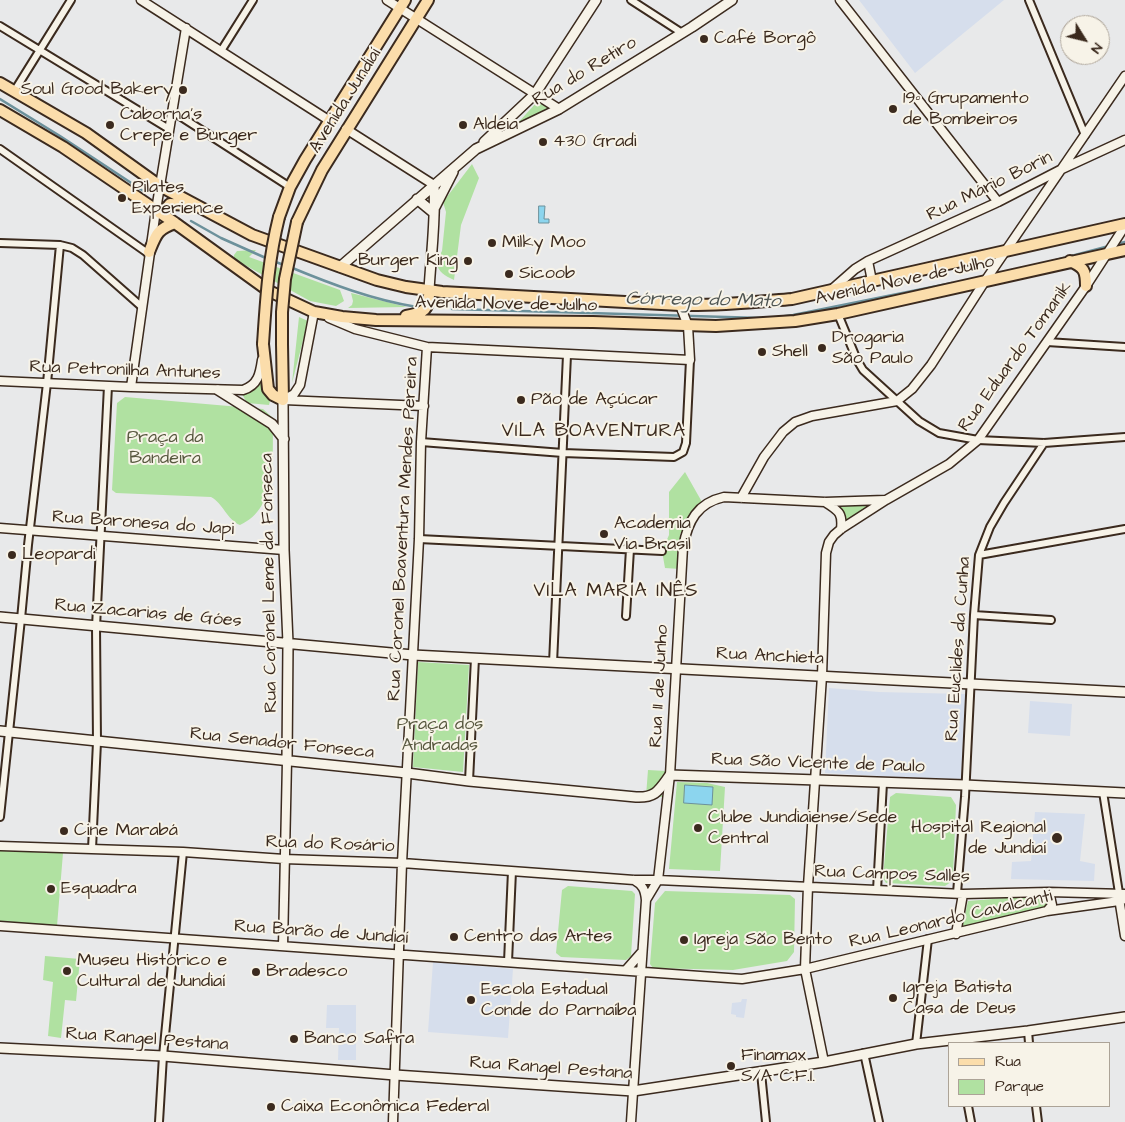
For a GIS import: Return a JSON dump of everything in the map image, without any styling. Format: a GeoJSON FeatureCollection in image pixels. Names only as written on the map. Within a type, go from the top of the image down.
{"type":"FeatureCollection","features":[{"type":"Feature","properties":{"kind":"main road","name":"Avenida Jundiaí"},"geometry":{"type":"LineString","coordinates":[[402,4],[290,188],[278,218],[267,272],[263,348],[268,389],[273,395],[283,400],[282,312],[285,279],[297,222],[322,170],[346,129],[428,0]]}},
{"type":"Feature","properties":{"kind":"main road"},"geometry":{"type":"LineString","coordinates":[[476,149],[535,94],[596,0]]}},
{"type":"Feature","properties":{"kind":"main road","name":"Rua do Retiro"},"geometry":{"type":"LineString","coordinates":[[340,267],[476,149],[559,109],[732,0]]}},
{"type":"Feature","properties":{"kind":"main road","name":"Avenida Nove de Julho"},"geometry":{"type":"LineString","coordinates":[[0,82],[86,133],[160,186],[252,235],[377,280],[429,290],[682,309],[708,305],[763,302],[792,298],[1125,226]]}},
{"type":"Feature","properties":{"kind":"main road","name":"Avenida Nove de Julho"},"geometry":{"type":"LineString","coordinates":[[1,112],[63,147],[165,216],[269,291],[314,312],[342,317],[376,320],[593,322],[716,326],[790,322],[838,314],[985,281],[1070,261],[1110,249],[1125,250]]}},
{"type":"Feature","properties":{"kind":"main road","name":"Rua do Retiro"},"geometry":{"type":"LineString","coordinates":[[434,210],[454,169]]}},
{"type":"Feature","properties":{"kind":"main road"},"geometry":{"type":"LineString","coordinates":[[376,320],[419,314],[428,305],[434,185]]}},
{"type":"Feature","properties":{"kind":"main road"},"geometry":{"type":"LineString","coordinates":[[417,199],[434,210]]}},
{"type":"Feature","properties":{"kind":"main road"},"geometry":{"type":"LineString","coordinates":[[165,216],[165,210],[170,204],[196,206]]}},
{"type":"Feature","properties":{"kind":"main road"},"geometry":{"type":"LineString","coordinates":[[149,253],[156,233],[164,226],[175,223]]}},
{"type":"Feature","properties":{"kind":"main road"},"geometry":{"type":"LineString","coordinates":[[1070,261],[1084,268],[1086,286]]}},
{"type":"Feature","properties":{"kind":"main road"},"geometry":{"type":"LineString","coordinates":[[218,390],[272,424],[284,439]]}},
{"type":"Feature","properties":{"kind":"main road","name":"Rua Coronel Leme da Fonseca"},"geometry":{"type":"LineString","coordinates":[[283,400],[284,550],[288,643],[287,762]]}},
{"type":"Feature","properties":{"kind":"main road","name":"Rua Zacarias de Góes"},"geometry":{"type":"LineString","coordinates":[[0,617],[413,655]]}},
{"type":"Feature","properties":{"kind":"main road","name":"Rua Anchieta"},"geometry":{"type":"LineString","coordinates":[[413,655],[553,663],[675,667],[1125,692]]}},
{"type":"Feature","properties":{"kind":"main road","name":"Rua Senador Fonseca"},"geometry":{"type":"LineString","coordinates":[[5,732],[469,781],[644,797],[656,793],[670,775]]}},
{"type":"Feature","properties":{"kind":"main road","name":"Rua São Vicente de Paulo"},"geometry":{"type":"LineString","coordinates":[[670,775],[965,785],[1125,793]]}},
{"type":"Feature","properties":{"kind":"main road","name":"Rua Rangel Pestana"},"geometry":{"type":"LineString","coordinates":[[955,1042],[1125,1017]]}},
{"type":"Feature","properties":{"kind":"main road","name":"Rua Rangel Pestana"},"geometry":{"type":"LineString","coordinates":[[0,1048],[163,1056],[633,1092],[761,1073],[916,1044],[948,1042]]}},
{"type":"Feature","properties":{"kind":"street"},"geometry":{"type":"LineString","coordinates":[[15,90],[71,0]]}},
{"type":"Feature","properties":{"kind":"street"},"geometry":{"type":"LineString","coordinates":[[141,0],[330,121]]}},
{"type":"Feature","properties":{"kind":"street"},"geometry":{"type":"LineString","coordinates":[[221,51],[253,0]]}},
{"type":"Feature","properties":{"kind":"street"},"geometry":{"type":"LineString","coordinates":[[387,0],[402,4],[417,19],[559,109]]}},
{"type":"Feature","properties":{"kind":"street"},"geometry":{"type":"LineString","coordinates":[[631,0],[682,33]]}},
{"type":"Feature","properties":{"kind":"street"},"geometry":{"type":"LineString","coordinates":[[840,0],[998,202]]}},
{"type":"Feature","properties":{"kind":"street"},"geometry":{"type":"LineString","coordinates":[[1029,0],[1085,135]]}},
{"type":"Feature","properties":{"kind":"street"},"geometry":{"type":"LineString","coordinates":[[0,26],[169,129]]}},
{"type":"Feature","properties":{"kind":"street"},"geometry":{"type":"LineString","coordinates":[[131,387],[149,253],[186,28]]}},
{"type":"Feature","properties":{"kind":"street"},"geometry":{"type":"LineString","coordinates":[[741,498],[769,451],[783,432],[795,422],[812,416],[897,401],[912,389],[931,365],[1005,251],[1125,76]]}},
{"type":"Feature","properties":{"kind":"street"},"geometry":{"type":"LineString","coordinates":[[172,111],[290,188]]}},
{"type":"Feature","properties":{"kind":"street"},"geometry":{"type":"LineString","coordinates":[[346,129],[434,185]]}},
{"type":"Feature","properties":{"kind":"street","name":"Rua Mário Borin"},"geometry":{"type":"LineString","coordinates":[[830,290],[855,268],[868,261],[998,202],[1062,168],[1125,140]]}},
{"type":"Feature","properties":{"kind":"street"},"geometry":{"type":"LineString","coordinates":[[0,149],[149,253]]}},
{"type":"Feature","properties":{"kind":"street","name":"Rua Eduardo Tomanik"},"geometry":{"type":"LineString","coordinates":[[841,529],[886,500],[949,464],[978,440],[1086,286],[1125,226]]}},
{"type":"Feature","properties":{"kind":"street"},"geometry":{"type":"LineString","coordinates":[[0,243],[60,245],[72,248],[83,254],[142,307]]}},
{"type":"Feature","properties":{"kind":"street"},"geometry":{"type":"LineString","coordinates":[[0,817],[5,732],[22,619],[60,245]]}},
{"type":"Feature","properties":{"kind":"street"},"geometry":{"type":"LineString","coordinates":[[868,261],[872,281]]}},
{"type":"Feature","properties":{"kind":"street"},"geometry":{"type":"LineString","coordinates":[[421,442],[563,453],[674,457],[682,452],[686,443],[690,360],[687,325],[682,309]]}},
{"type":"Feature","properties":{"kind":"street"},"geometry":{"type":"LineString","coordinates":[[283,400],[294,394],[300,385],[314,312],[356,329],[427,347],[690,360]]}},
{"type":"Feature","properties":{"kind":"street"},"geometry":{"type":"LineString","coordinates":[[838,314],[863,370],[919,421],[939,432],[978,440],[1044,443],[1125,437]]}},
{"type":"Feature","properties":{"kind":"street"},"geometry":{"type":"LineString","coordinates":[[1047,342],[1125,347]]}},
{"type":"Feature","properties":{"kind":"street","name":"Rua Coronel Boaventura Mendes Pereira"},"geometry":{"type":"LineString","coordinates":[[393,1122],[402,864],[427,347]]}},
{"type":"Feature","properties":{"kind":"street","name":"Rua Petronilha Antunes"},"geometry":{"type":"LineString","coordinates":[[0,381],[243,390],[250,388],[260,374],[263,348]]}},
{"type":"Feature","properties":{"kind":"street"},"geometry":{"type":"LineString","coordinates":[[553,663],[567,355]]}},
{"type":"Feature","properties":{"kind":"street"},"geometry":{"type":"LineString","coordinates":[[92,849],[97,742],[96,626],[108,386]]}},
{"type":"Feature","properties":{"kind":"street"},"geometry":{"type":"LineString","coordinates":[[283,400],[424,406]]}},
{"type":"Feature","properties":{"kind":"street","name":"Rua Euclides da Cunha"},"geometry":{"type":"LineString","coordinates":[[960,893],[974,615],[979,554],[990,527],[1004,503],[1044,443]]}},
{"type":"Feature","properties":{"kind":"street","name":"Rua 11 de Junho"},"geometry":{"type":"LineString","coordinates":[[658,880],[670,775],[683,547],[687,528],[702,506],[712,500],[724,497],[825,502],[886,500]]}},
{"type":"Feature","properties":{"kind":"street"},"geometry":{"type":"LineString","coordinates":[[824,1062],[805,969],[808,886],[822,676],[826,553],[829,542],[841,529],[842,519],[837,510],[825,502]]}},
{"type":"Feature","properties":{"kind":"street","name":"Rua Baronesa do Japi"},"geometry":{"type":"LineString","coordinates":[[0,528],[284,550]]}},
{"type":"Feature","properties":{"kind":"street"},"geometry":{"type":"LineString","coordinates":[[979,554],[1125,529]]}},
{"type":"Feature","properties":{"kind":"street"},"geometry":{"type":"LineString","coordinates":[[418,539],[662,550]]}},
{"type":"Feature","properties":{"kind":"street"},"geometry":{"type":"LineString","coordinates":[[626,616],[630,549]]}},
{"type":"Feature","properties":{"kind":"street"},"geometry":{"type":"LineString","coordinates":[[974,615],[1051,620]]}},
{"type":"Feature","properties":{"kind":"street"},"geometry":{"type":"LineString","coordinates":[[469,781],[475,658]]}},
{"type":"Feature","properties":{"kind":"street","name":"Rua Coronel Leme da Fonseca"},"geometry":{"type":"LineString","coordinates":[[283,946],[287,762]]}},
{"type":"Feature","properties":{"kind":"street"},"geometry":{"type":"LineString","coordinates":[[877,890],[883,783]]}},
{"type":"Feature","properties":{"kind":"street"},"geometry":{"type":"LineString","coordinates":[[1103,792],[1122,897],[1125,936]]}},
{"type":"Feature","properties":{"kind":"street","name":"Rua do Rosário"},"geometry":{"type":"LineString","coordinates":[[0,846],[184,852],[658,880]]}},
{"type":"Feature","properties":{"kind":"street"},"geometry":{"type":"LineString","coordinates":[[159,1122],[163,1056],[184,852]]}},
{"type":"Feature","properties":{"kind":"street"},"geometry":{"type":"LineString","coordinates":[[508,962],[512,871]]}},
{"type":"Feature","properties":{"kind":"street"},"geometry":{"type":"LineString","coordinates":[[631,1122],[646,900],[645,890],[641,884],[634,880]]}},
{"type":"Feature","properties":{"kind":"street"},"geometry":{"type":"LineString","coordinates":[[646,900],[658,880]]}},
{"type":"Feature","properties":{"kind":"street","name":"Rua Campos Salles"},"geometry":{"type":"LineString","coordinates":[[658,880],[960,893],[1049,892],[1122,897]]}},
{"type":"Feature","properties":{"kind":"street"},"geometry":{"type":"LineString","coordinates":[[1047,911],[1052,904],[1049,892]]}},
{"type":"Feature","properties":{"kind":"street"},"geometry":{"type":"LineString","coordinates":[[956,934],[960,893]]}},
{"type":"Feature","properties":{"kind":"street","name":"Rua Leonardo Cavalcanti"},"geometry":{"type":"LineString","coordinates":[[640,971],[742,978],[805,969],[1047,911],[1122,897]]}},
{"type":"Feature","properties":{"kind":"street","name":"Rua Barão de Jundiaí"},"geometry":{"type":"LineString","coordinates":[[0,926],[640,971]]}},
{"type":"Feature","properties":{"kind":"street"},"geometry":{"type":"LineString","coordinates":[[916,1044],[928,940]]}},
{"type":"Feature","properties":{"kind":"street"},"geometry":{"type":"LineString","coordinates":[[626,970],[642,952]]}},
{"type":"Feature","properties":{"kind":"street"},"geometry":{"type":"LineString","coordinates":[[1028,1031],[1029,1042]]}},
{"type":"Feature","properties":{"kind":"street"},"geometry":{"type":"LineString","coordinates":[[864,1054],[879,1122]]}},
{"type":"Feature","properties":{"kind":"street"},"geometry":{"type":"LineString","coordinates":[[761,1073],[766,1122]]}},
{"type":"Feature","properties":{"kind":"street"},"geometry":{"type":"LineString","coordinates":[[968,1107],[971,1122]]}},
{"type":"Feature","properties":{"kind":"street"},"geometry":{"type":"LineString","coordinates":[[1036,1107],[1038,1122]]}},
{"type":"Feature","properties":{"kind":"shaded area"},"geometry":{"type":"Polygon","coordinates":[[[859,0],[1004,0],[915,73],[859,0]]]}},
{"type":"Feature","properties":{"kind":"shaded area"},"geometry":{"type":"Polygon","coordinates":[[[829,688],[879,692],[965,694],[961,779],[825,773],[829,688]]]}},
{"type":"Feature","properties":{"kind":"shaded area"},"geometry":{"type":"Polygon","coordinates":[[[1030,701],[1072,704],[1070,736],[1028,733],[1030,701]]]}},
{"type":"Feature","properties":{"kind":"shaded area","name":"Hospital Regional de Jundiaí"},"geometry":{"type":"Polygon","coordinates":[[[1035,812],[1085,814],[1080,861],[1095,864],[1094,881],[1011,879],[1012,862],[1031,861],[1035,812]]]}},
{"type":"Feature","properties":{"kind":"shaded area","name":"Escola Estadual Conde do Parnaíba"},"geometry":{"type":"Polygon","coordinates":[[[433,962],[513,969],[508,1038],[428,1032],[433,962]]]}},
{"type":"Feature","properties":{"kind":"shaded area"},"geometry":{"type":"Polygon","coordinates":[[[742,999],[747,999],[744,1018],[731,1014],[732,1003],[741,1002],[742,999]]]}},
{"type":"Feature","properties":{"kind":"shaded area"},"geometry":{"type":"Polygon","coordinates":[[[327,1005],[356,1005],[356,1060],[338,1060],[339,1028],[326,1028],[327,1005]]]}},
{"type":"Feature","properties":{"kind":"green space"},"geometry":{"type":"Polygon","coordinates":[[[537,102],[551,109],[515,126],[537,102]]]}},
{"type":"Feature","properties":{"kind":"green space"},"geometry":{"type":"Polygon","coordinates":[[[472,164],[479,178],[461,225],[454,280],[442,273],[436,262],[442,251],[446,212],[443,202],[472,164]]]}},
{"type":"Feature","properties":{"kind":"green space"},"geometry":{"type":"Polygon","coordinates":[[[256,250],[249,257],[340,290],[344,301],[336,306],[310,301],[234,259],[237,251],[256,250]]]}},
{"type":"Feature","properties":{"kind":"green space"},"geometry":{"type":"Polygon","coordinates":[[[351,293],[407,307],[348,308],[352,305],[353,301],[351,293]]]}},
{"type":"Feature","properties":{"kind":"green space"},"geometry":{"type":"Polygon","coordinates":[[[299,317],[308,321],[292,383],[299,317]]]}},
{"type":"Feature","properties":{"kind":"green space"},"geometry":{"type":"Polygon","coordinates":[[[262,384],[271,397],[269,405],[247,403],[237,385],[262,384]]]}},
{"type":"Feature","properties":{"kind":"green space","name":"Praça da Bandeira"},"geometry":{"type":"Polygon","coordinates":[[[125,397],[263,409],[273,418],[271,478],[261,506],[253,517],[240,525],[211,497],[116,493],[112,490],[117,403],[125,397]]]}},
{"type":"Feature","properties":{"kind":"green space"},"geometry":{"type":"Polygon","coordinates":[[[685,472],[702,502],[680,534],[680,569],[665,568],[662,551],[669,535],[669,492],[685,472]]]}},
{"type":"Feature","properties":{"kind":"green space"},"geometry":{"type":"Polygon","coordinates":[[[834,504],[871,504],[845,523],[834,504]]]}},
{"type":"Feature","properties":{"kind":"green space","name":"Praça dos Andradas"},"geometry":{"type":"Polygon","coordinates":[[[418,662],[469,665],[463,772],[413,767],[418,662]]]}},
{"type":"Feature","properties":{"kind":"green space"},"geometry":{"type":"Polygon","coordinates":[[[648,770],[666,771],[662,797],[646,796],[648,770]]]}},
{"type":"Feature","properties":{"kind":"green space","name":"Clube Jundiaiense/Sede Central"},"geometry":{"type":"Polygon","coordinates":[[[677,782],[707,783],[725,787],[720,871],[669,869],[677,782]]]}},
{"type":"Feature","properties":{"kind":"green space"},"geometry":{"type":"Polygon","coordinates":[[[896,793],[951,797],[956,805],[953,874],[951,882],[945,886],[886,883],[883,878],[890,797],[896,793]]]}},
{"type":"Feature","properties":{"kind":"green space"},"geometry":{"type":"Polygon","coordinates":[[[0,851],[63,853],[57,926],[0,923],[0,851]]]}},
{"type":"Feature","properties":{"kind":"green space"},"geometry":{"type":"Polygon","coordinates":[[[568,886],[632,891],[635,894],[631,956],[626,960],[561,957],[556,953],[562,890],[568,886]]]}},
{"type":"Feature","properties":{"kind":"green space"},"geometry":{"type":"Polygon","coordinates":[[[665,891],[790,895],[795,899],[794,952],[787,961],[733,970],[653,968],[650,964],[655,903],[665,891]]]}},
{"type":"Feature","properties":{"kind":"green space"},"geometry":{"type":"Polygon","coordinates":[[[1043,895],[1047,899],[1046,906],[1039,909],[962,928],[968,901],[1043,895]]]}},
{"type":"Feature","properties":{"kind":"green space"},"geometry":{"type":"Polygon","coordinates":[[[45,956],[80,959],[76,1001],[65,1000],[61,1038],[48,1036],[53,982],[43,980],[45,956]]]}},
{"type":"Feature","properties":{"kind":"water"},"geometry":{"type":"Polygon","coordinates":[[[539,206],[545,206],[544,219],[549,219],[549,223],[539,223],[539,206]]]}},
{"type":"Feature","properties":{"kind":"water"},"geometry":{"type":"Polygon","coordinates":[[[685,785],[713,787],[712,805],[684,803],[685,785]]]}},
{"type":"Feature","properties":{"kind":"waterway","name":"Córrego do Mato"},"geometry":{"type":"LineString","coordinates":[[0,99],[145,192]]}},
{"type":"Feature","properties":{"kind":"waterway","name":"Córrego do Mato"},"geometry":{"type":"LineString","coordinates":[[191,221],[221,238],[268,259]]}},
{"type":"Feature","properties":{"kind":"waterway","name":"Córrego do Mato"},"geometry":{"type":"LineString","coordinates":[[1116,244],[1125,242]]}},
{"type":"Feature","properties":{"kind":"waterway","name":"Córrego do Mato"},"geometry":{"type":"LineString","coordinates":[[1041,264],[1109,246]]}},
{"type":"Feature","properties":{"kind":"waterway","name":"Córrego do Mato"},"geometry":{"type":"LineString","coordinates":[[273,261],[284,265]]}},
{"type":"Feature","properties":{"kind":"waterway","name":"Córrego do Mato"},"geometry":{"type":"LineString","coordinates":[[290,267],[352,291],[417,307]]}},
{"type":"Feature","properties":{"kind":"waterway","name":"Córrego do Mato"},"geometry":{"type":"LineString","coordinates":[[771,318],[952,283]]}},
{"type":"Feature","properties":{"kind":"waterway","name":"Córrego do Mato"},"geometry":{"type":"LineString","coordinates":[[452,309],[761,318]]}},
{"type":"Feature","properties":{"kind":"place","name":"Café Borgô"},"geometry":{"type":"Point","coordinates":[704,39]}},
{"type":"Feature","properties":{"kind":"place","name":"Soul Good Bakery"},"geometry":{"type":"Point","coordinates":[183,90]}},
{"type":"Feature","properties":{"kind":"place","name":"19º Grupamento de Bombeiros"},"geometry":{"type":"Point","coordinates":[893,109]}},
{"type":"Feature","properties":{"kind":"place","name":"Caborna's Crepe e Burger"},"geometry":{"type":"Point","coordinates":[110,125]}},
{"type":"Feature","properties":{"kind":"place","name":"Aldeia"},"geometry":{"type":"Point","coordinates":[463,125]}},
{"type":"Feature","properties":{"kind":"place","name":"430 Gradi"},"geometry":{"type":"Point","coordinates":[543,142]}},
{"type":"Feature","properties":{"kind":"place","name":"Pilates Experience"},"geometry":{"type":"Point","coordinates":[122,198]}},
{"type":"Feature","properties":{"kind":"place","name":"Milky Moo"},"geometry":{"type":"Point","coordinates":[492,243]}},
{"type":"Feature","properties":{"kind":"place","name":"Burger King"},"geometry":{"type":"Point","coordinates":[468,261]}},
{"type":"Feature","properties":{"kind":"place","name":"Sicoob"},"geometry":{"type":"Point","coordinates":[509,274]}},
{"type":"Feature","properties":{"kind":"place","name":"Drogaria São Paulo"},"geometry":{"type":"Point","coordinates":[822,348]}},
{"type":"Feature","properties":{"kind":"place","name":"Shell"},"geometry":{"type":"Point","coordinates":[762,352]}},
{"type":"Feature","properties":{"kind":"place","name":"Pão de Açúcar"},"geometry":{"type":"Point","coordinates":[521,400]}},
{"type":"Feature","properties":{"kind":"place","name":"Academia Via Brasil"},"geometry":{"type":"Point","coordinates":[604,534]}},
{"type":"Feature","properties":{"kind":"place","name":"Leopardi"},"geometry":{"type":"Point","coordinates":[12,555]}},
{"type":"Feature","properties":{"kind":"place","name":"Clube Jundiaiense/Sede Central"},"geometry":{"type":"Point","coordinates":[698,828]}},
{"type":"Feature","properties":{"kind":"place","name":"Cine Marabá"},"geometry":{"type":"Point","coordinates":[64,831]}},
{"type":"Feature","properties":{"kind":"place","name":"Hospital Regional de Jundiaí"},"geometry":{"type":"Point","coordinates":[1057,838]}},
{"type":"Feature","properties":{"kind":"place","name":"Esquadra"},"geometry":{"type":"Point","coordinates":[51,889]}},
{"type":"Feature","properties":{"kind":"place","name":"Centro das Artes"},"geometry":{"type":"Point","coordinates":[454,937]}},
{"type":"Feature","properties":{"kind":"place","name":"Igreja São Bento"},"geometry":{"type":"Point","coordinates":[684,940]}},
{"type":"Feature","properties":{"kind":"place","name":"Museu Histórico e Cultural de Jundiaí"},"geometry":{"type":"Point","coordinates":[67,971]}},
{"type":"Feature","properties":{"kind":"place","name":"Bradesco"},"geometry":{"type":"Point","coordinates":[256,972]}},
{"type":"Feature","properties":{"kind":"place","name":"Igreja Batista Casa de Deus"},"geometry":{"type":"Point","coordinates":[893,998]}},
{"type":"Feature","properties":{"kind":"place","name":"Escola Estadual Conde do Parnaíba"},"geometry":{"type":"Point","coordinates":[471,1000]}},
{"type":"Feature","properties":{"kind":"place","name":"Banco Safra"},"geometry":{"type":"Point","coordinates":[294,1039]}},
{"type":"Feature","properties":{"kind":"place","name":"Finamax S/A C.F.I."},"geometry":{"type":"Point","coordinates":[731,1066]}},
{"type":"Feature","properties":{"kind":"place","name":"Caixa Econômica Federal"},"geometry":{"type":"Point","coordinates":[271,1107]}},
{"type":"Feature","properties":{"kind":"district","name":"VILA BOAVENTURA"},"geometry":{"type":"Point","coordinates":[594,432]}},
{"type":"Feature","properties":{"kind":"district","name":"VILA MARIA INÊS"},"geometry":{"type":"Point","coordinates":[616,592]}}]}
